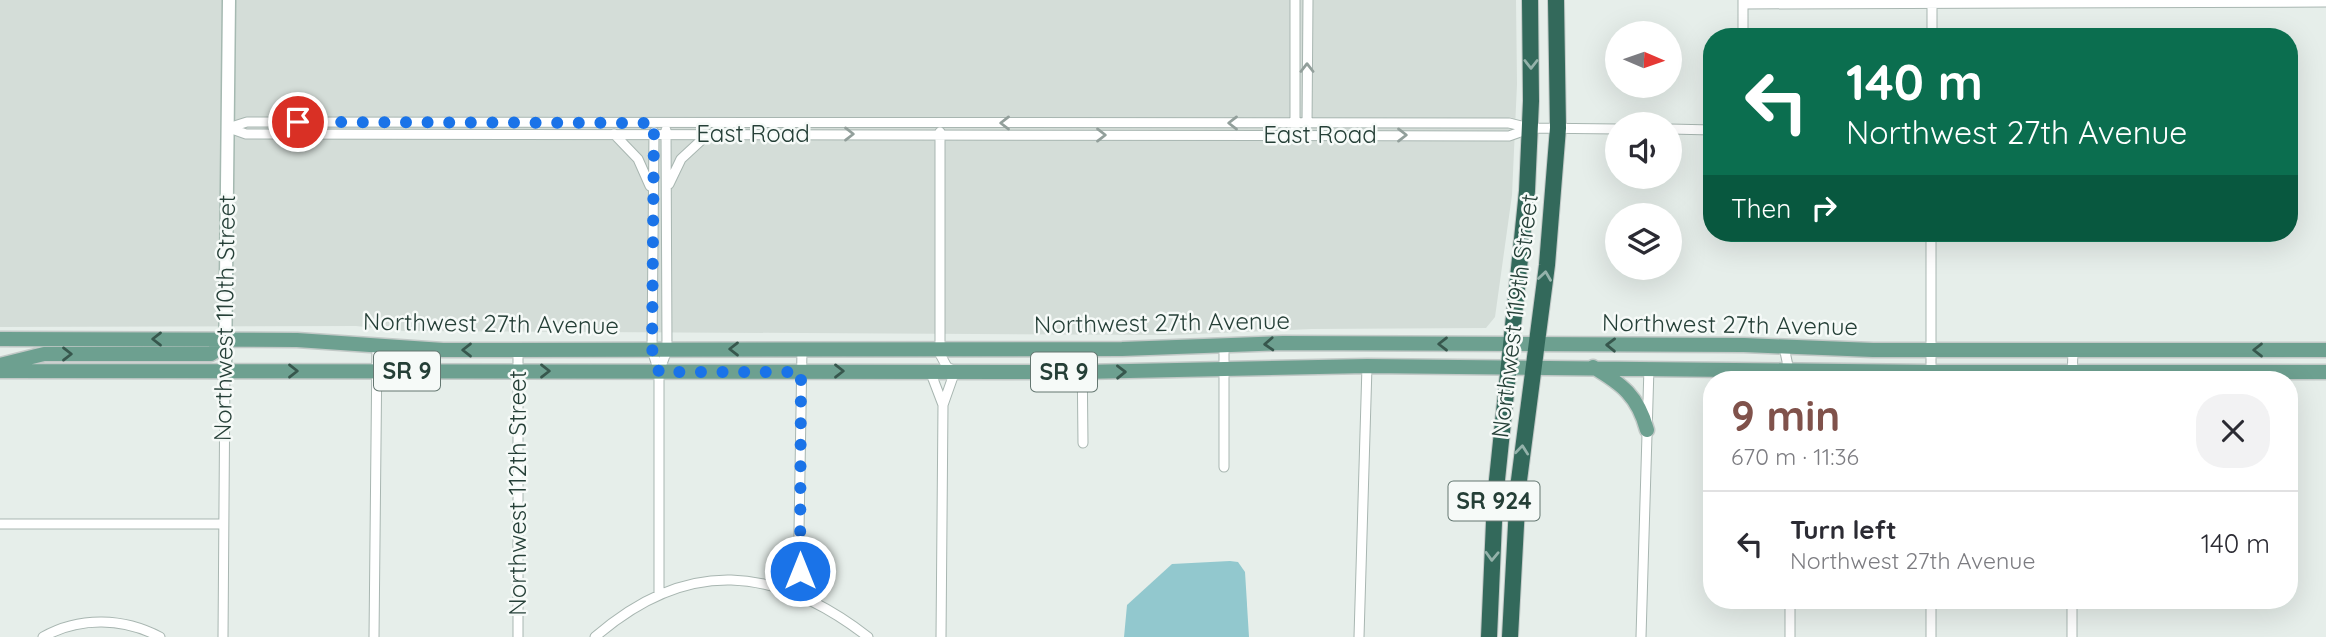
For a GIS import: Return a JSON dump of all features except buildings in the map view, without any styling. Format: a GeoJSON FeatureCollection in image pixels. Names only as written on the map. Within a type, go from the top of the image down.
{"type":"FeatureCollection","features":[{"type":"Feature","properties":{"kind":"highway","name":"Northwest 119th Street"},"geometry":{"type":"LineString","coordinates":[[1489,637],[1493,522],[1522,254],[1530,128],[1530,0]]}},
{"type":"Feature","properties":{"kind":"highway","name":"Northwest 119th Street"},"geometry":{"type":"LineString","coordinates":[[1510,637],[1518,488],[1547,265],[1558,128],[1556,0]]}},
{"type":"Feature","properties":{"kind":"main road","name":"Northwest 27th Avenue"},"geometry":{"type":"LineString","coordinates":[[0,339],[226,339],[518,349],[1082,349],[1283,343],[1931,350],[2326,350]]}},
{"type":"Feature","properties":{"kind":"main road"},"geometry":{"type":"LineString","coordinates":[[0,365],[44,354],[211,354],[223,346],[226,339]]}},
{"type":"Feature","properties":{"kind":"main road","name":"Northwest 27th Avenue"},"geometry":{"type":"LineString","coordinates":[[0,371],[1083,372],[1367,366],[1649,366],[1736,371]]}},
{"type":"Feature","properties":{"kind":"main road"},"geometry":{"type":"LineString","coordinates":[[1592,367],[1622,383],[1634,397],[1647,430]]}},
{"type":"Feature","properties":{"kind":"main road","name":"Northwest 27th Avenue"},"geometry":{"type":"LineString","coordinates":[[2298,372],[2326,372]]}},
{"type":"Feature","properties":{"kind":"street","name":"Northwest 110th Street"},"geometry":{"type":"LineString","coordinates":[[223,637],[229,0]]}},
{"type":"Feature","properties":{"kind":"street"},"geometry":{"type":"LineString","coordinates":[[1294,135],[1295,0]]}},
{"type":"Feature","properties":{"kind":"street"},"geometry":{"type":"LineString","coordinates":[[1307,135],[1308,0]]}},
{"type":"Feature","properties":{"kind":"street"},"geometry":{"type":"LineString","coordinates":[[1743,28],[1743,2],[2326,2]]}},
{"type":"Feature","properties":{"kind":"street"},"geometry":{"type":"LineString","coordinates":[[1932,4],[1932,28]]}},
{"type":"Feature","properties":{"kind":"street","name":"East Road"},"geometry":{"type":"LineString","coordinates":[[229,128],[247,122],[666,122],[1509,123],[1530,128],[1605,129]]}},
{"type":"Feature","properties":{"kind":"street"},"geometry":{"type":"LineString","coordinates":[[659,372],[667,191],[666,122]]}},
{"type":"Feature","properties":{"kind":"street"},"geometry":{"type":"LineString","coordinates":[[654,123],[652,191],[659,349],[659,594]]}},
{"type":"Feature","properties":{"kind":"street"},"geometry":{"type":"LineString","coordinates":[[940,123],[940,349],[943,362],[955,371],[943,405],[941,637]]}},
{"type":"Feature","properties":{"kind":"street","name":"East Road"},"geometry":{"type":"LineString","coordinates":[[229,128],[246,134],[1509,136],[1530,128]]}},
{"type":"Feature","properties":{"kind":"street"},"geometry":{"type":"LineString","coordinates":[[1682,130],[1703,130]]}},
{"type":"Feature","properties":{"kind":"street"},"geometry":{"type":"LineString","coordinates":[[614,134],[642,164],[652,191]]}},
{"type":"Feature","properties":{"kind":"street"},"geometry":{"type":"LineString","coordinates":[[667,191],[681,159],[708,134]]}},
{"type":"Feature","properties":{"kind":"street"},"geometry":{"type":"LineString","coordinates":[[1931,242],[1931,371]]}},
{"type":"Feature","properties":{"kind":"street"},"geometry":{"type":"LineString","coordinates":[[374,637],[377,346]]}},
{"type":"Feature","properties":{"kind":"street"},"geometry":{"type":"LineString","coordinates":[[1224,346],[1224,467]]}},
{"type":"Feature","properties":{"kind":"street"},"geometry":{"type":"LineString","coordinates":[[1784,347],[1788,371]]}},
{"type":"Feature","properties":{"kind":"street","name":"Northwest 112th Street"},"geometry":{"type":"LineString","coordinates":[[518,349],[518,637]]}},
{"type":"Feature","properties":{"kind":"street"},"geometry":{"type":"LineString","coordinates":[[798,593],[802,349]]}},
{"type":"Feature","properties":{"kind":"street"},"geometry":{"type":"LineString","coordinates":[[1082,349],[1083,443]]}},
{"type":"Feature","properties":{"kind":"street"},"geometry":{"type":"LineString","coordinates":[[2072,371],[2073,350]]}},
{"type":"Feature","properties":{"kind":"street"},"geometry":{"type":"LineString","coordinates":[[1359,637],[1367,366]]}},
{"type":"Feature","properties":{"kind":"street"},"geometry":{"type":"LineString","coordinates":[[1641,637],[1649,366]]}},
{"type":"Feature","properties":{"kind":"street"},"geometry":{"type":"LineString","coordinates":[[930,371],[943,405]]}},
{"type":"Feature","properties":{"kind":"street"},"geometry":{"type":"LineString","coordinates":[[0,524],[222,524]]}},
{"type":"Feature","properties":{"kind":"street"},"geometry":{"type":"LineString","coordinates":[[595,637],[632,609],[659,594],[687,585],[724,581],[759,582],[798,593],[827,608],[868,637]]}},
{"type":"Feature","properties":{"kind":"street"},"geometry":{"type":"LineString","coordinates":[[1790,609],[1790,637]]}},
{"type":"Feature","properties":{"kind":"street"},"geometry":{"type":"LineString","coordinates":[[1931,609],[1931,637]]}},
{"type":"Feature","properties":{"kind":"street"},"geometry":{"type":"LineString","coordinates":[[2072,609],[2072,637]]}},
{"type":"Feature","properties":{"kind":"street"},"geometry":{"type":"LineString","coordinates":[[43,637],[63,628],[98,622],[128,625],[160,637]]}},
{"type":"Feature","properties":{"kind":"shaded area"},"geometry":{"type":"Polygon","coordinates":[[[0,0],[1516,0],[1517,84],[1512,195],[1495,317],[1486,328],[1312,329],[1172,335],[403,331],[356,326],[0,327],[0,0]]]}},
{"type":"Feature","properties":{"kind":"water"},"geometry":{"type":"Polygon","coordinates":[[[1238,562],[1245,572],[1249,637],[1124,637],[1127,605],[1172,564],[1238,562]]]}},
{"type":"Feature","properties":{"kind":"route"},"geometry":{"type":"LineString","coordinates":[[298,122],[654,123],[652,349],[659,372],[801,372],[800,571]]}}]}
